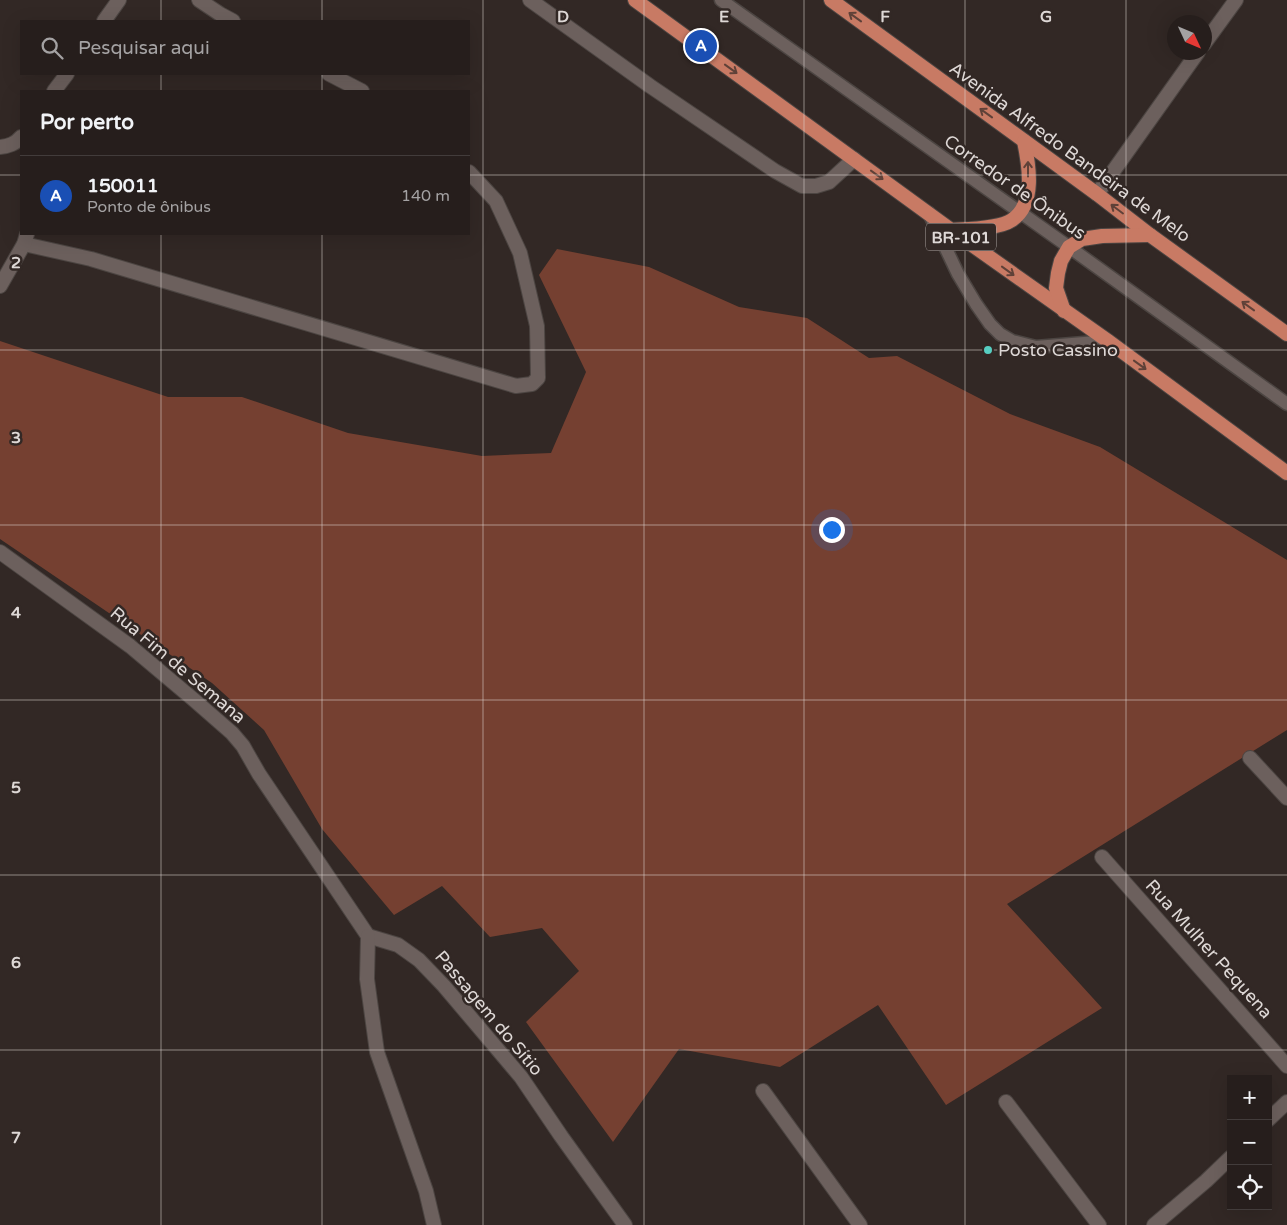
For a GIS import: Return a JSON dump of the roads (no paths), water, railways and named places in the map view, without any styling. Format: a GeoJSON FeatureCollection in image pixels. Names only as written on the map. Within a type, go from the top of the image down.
{"type":"FeatureCollection","features":[{"type":"Feature","properties":{"kind":"highway","name":"BR-101"},"geometry":{"type":"LineString","coordinates":[[635,0],[951,230],[1108,341],[1287,473]]}},
{"type":"Feature","properties":{"kind":"highway","name":"Avenida Alfredo Bandeira de Melo"},"geometry":{"type":"LineString","coordinates":[[831,0],[1287,334]]}},
{"type":"Feature","properties":{"kind":"highway"},"geometry":{"type":"LineString","coordinates":[[951,230],[999,225],[1011,221],[1020,213],[1027,199],[1029,162],[1024,140]]}},
{"type":"Feature","properties":{"kind":"highway"},"geometry":{"type":"LineString","coordinates":[[1064,311],[1056,288],[1061,261],[1069,247],[1082,239],[1102,236],[1150,234]]}},
{"type":"Feature","properties":{"kind":"street"},"geometry":{"type":"LineString","coordinates":[[105,20],[119,0]]}},
{"type":"Feature","properties":{"kind":"street"},"geometry":{"type":"LineString","coordinates":[[199,0],[231,20]]}},
{"type":"Feature","properties":{"kind":"street"},"geometry":{"type":"LineString","coordinates":[[530,0],[658,91],[775,171],[802,186],[816,186],[829,182],[854,159]]}},
{"type":"Feature","properties":{"kind":"street"},"geometry":{"type":"LineString","coordinates":[[1212,33],[1236,0]]}},
{"type":"Feature","properties":{"kind":"street"},"geometry":{"type":"LineString","coordinates":[[1097,194],[1192,60]]}},
{"type":"Feature","properties":{"kind":"street"},"geometry":{"type":"LineString","coordinates":[[55,90],[66,75]]}},
{"type":"Feature","properties":{"kind":"street"},"geometry":{"type":"LineString","coordinates":[[331,75],[360,90]]}},
{"type":"Feature","properties":{"kind":"street"},"geometry":{"type":"LineString","coordinates":[[0,147],[16,143],[20,138]]}},
{"type":"Feature","properties":{"kind":"street"},"geometry":{"type":"LineString","coordinates":[[0,286],[25,239],[475,372],[516,386],[532,384],[538,378],[537,326],[520,253],[496,201],[470,173]]}},
{"type":"Feature","properties":{"kind":"street","name":"Rua Fim de Semana"},"geometry":{"type":"LineString","coordinates":[[0,552],[130,646],[232,733],[243,746],[259,774],[368,936]]}},
{"type":"Feature","properties":{"kind":"street"},"geometry":{"type":"LineString","coordinates":[[1250,758],[1287,798]]}},
{"type":"Feature","properties":{"kind":"street","name":"Rua Mulher Pequena"},"geometry":{"type":"LineString","coordinates":[[1102,858],[1287,1066]]}},
{"type":"Feature","properties":{"kind":"street"},"geometry":{"type":"LineString","coordinates":[[368,936],[368,979],[377,1052],[426,1191],[434,1225]]}},
{"type":"Feature","properties":{"kind":"street","name":"Passagem do Sítio"},"geometry":{"type":"LineString","coordinates":[[368,936],[398,945],[419,960],[444,986],[521,1077],[625,1225]]}},
{"type":"Feature","properties":{"kind":"street"},"geometry":{"type":"LineString","coordinates":[[763,1091],[860,1225]]}},
{"type":"Feature","properties":{"kind":"street"},"geometry":{"type":"LineString","coordinates":[[1006,1102],[1099,1225]]}},
{"type":"Feature","properties":{"kind":"street"},"geometry":{"type":"LineString","coordinates":[[1272,1116],[1287,1102]]}},
{"type":"Feature","properties":{"kind":"street"},"geometry":{"type":"LineString","coordinates":[[1154,1225],[1227,1161]]}},
{"type":"Feature","properties":{"kind":"lane","name":"Corredor de Ônibus"},"geometry":{"type":"LineString","coordinates":[[721,0],[1287,404]]}},
{"type":"Feature","properties":{"kind":"lane"},"geometry":{"type":"LineString","coordinates":[[929,213],[958,274],[990,324],[1000,334],[1012,341],[1036,347],[1108,341]]}},
{"type":"Feature","properties":{"kind":"place","name":"150011"},"geometry":{"type":"Point","coordinates":[701,46]}},
{"type":"Feature","properties":{"kind":"place","name":"Posto Cassino"},"geometry":{"type":"Point","coordinates":[988,350]}}]}
